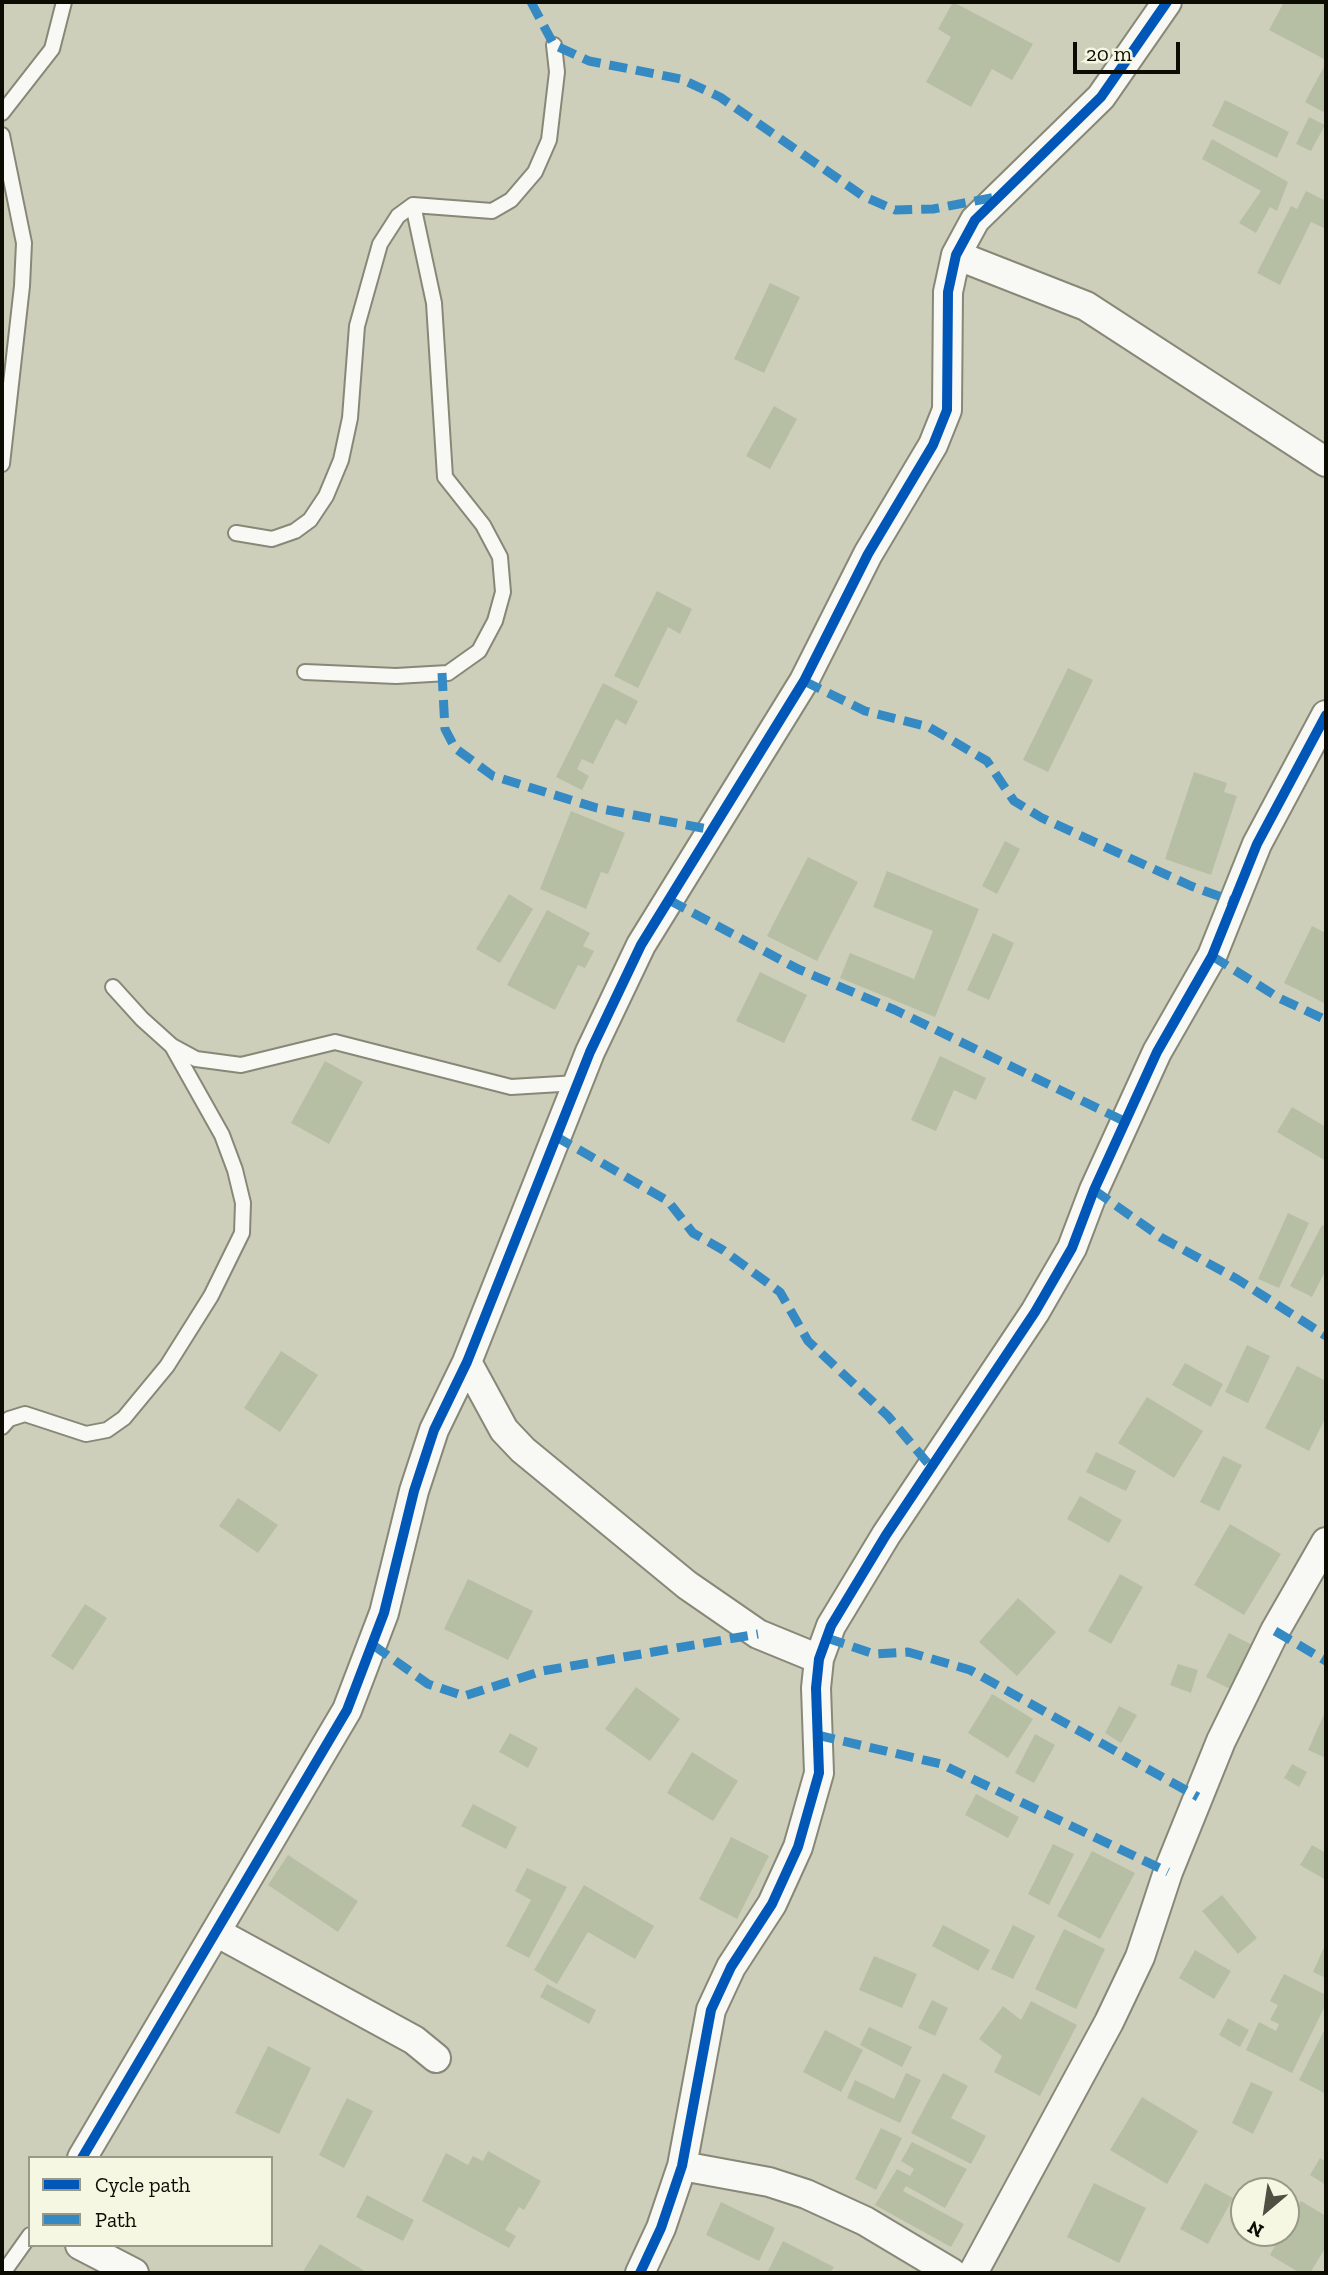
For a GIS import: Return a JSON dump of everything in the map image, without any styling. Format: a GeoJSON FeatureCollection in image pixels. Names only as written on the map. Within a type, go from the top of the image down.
{"type":"FeatureCollection","features":[{"type":"Feature","properties":{"kind":"street"},"geometry":{"type":"LineString","coordinates":[[83,2156],[346,1710],[384,1613],[414,1491],[434,1430],[467,1362],[577,1083],[641,946],[804,681],[868,554],[899,507],[933,445],[947,410],[948,292],[956,255],[975,220],[1101,97],[1167,2]]}},
{"type":"Feature","properties":{"kind":"street"},"geometry":{"type":"LineString","coordinates":[[956,255],[1086,306],[1326,462]]}},
{"type":"Feature","properties":{"kind":"street"},"geometry":{"type":"LineString","coordinates":[[640,2273],[661,2228],[682,2166],[710,2010],[731,1967],[772,1904],[798,1847],[819,1773],[816,1688],[819,1660],[831,1626],[886,1535],[1035,1312],[1072,1248],[1094,1190],[1157,1052],[1182,1003],[1212,956],[1257,844],[1326,715]]}},
{"type":"Feature","properties":{"kind":"street"},"geometry":{"type":"LineString","coordinates":[[467,1362],[504,1430],[523,1450],[687,1586],[732,1617],[785,1648],[819,1660]]}},
{"type":"Feature","properties":{"kind":"street"},"geometry":{"type":"LineString","coordinates":[[973,2273],[1109,2022],[1140,1957],[1168,1872],[1221,1741],[1275,1631],[1326,1542]]}},
{"type":"Feature","properties":{"kind":"street"},"geometry":{"type":"LineString","coordinates":[[216,1932],[414,2040],[436,2058]]}},
{"type":"Feature","properties":{"kind":"street"},"geometry":{"type":"LineString","coordinates":[[682,2166],[769,2182],[806,2194],[865,2221],[952,2273]]}},
{"type":"Feature","properties":{"kind":"street"},"geometry":{"type":"LineString","coordinates":[[84,2247],[134,2273]]}},
{"type":"Feature","properties":{"kind":"lane"},"geometry":{"type":"LineString","coordinates":[[2,113],[52,49],[65,2]]}},
{"type":"Feature","properties":{"kind":"lane"},"geometry":{"type":"LineString","coordinates":[[236,533],[272,539],[295,531],[310,520],[326,496],[341,460],[350,418],[357,326],[380,244],[398,216],[413,205],[492,211],[511,200],[535,172],[549,140],[557,72],[554,45]]}},
{"type":"Feature","properties":{"kind":"lane"},"geometry":{"type":"LineString","coordinates":[[2,135],[24,243],[22,286],[2,464]]}},
{"type":"Feature","properties":{"kind":"lane"},"geometry":{"type":"LineString","coordinates":[[305,672],[396,676],[448,673],[479,650],[495,621],[503,593],[500,558],[483,525],[445,477],[434,303],[413,205]]}},
{"type":"Feature","properties":{"kind":"lane"},"geometry":{"type":"LineString","coordinates":[[113,987],[142,1020],[172,1046],[195,1059],[241,1065],[335,1042],[511,1087],[577,1083]]}},
{"type":"Feature","properties":{"kind":"lane"},"geometry":{"type":"LineString","coordinates":[[2,1427],[9,1419],[25,1414],[86,1434],[107,1430],[124,1418],[167,1366],[211,1296],[238,1242],[242,1233],[243,1203],[235,1170],[222,1135],[172,1046]]}},
{"type":"Feature","properties":{"kind":"lane"},"geometry":{"type":"LineString","coordinates":[[3,2273],[28,2238]]}},
{"type":"Feature","properties":{"kind":"building"},"geometry":{"type":"Polygon","coordinates":[[[953,2],[1033,44],[1012,80],[992,69],[971,107],[926,82],[951,37],[938,29],[953,2]]]}},
{"type":"Feature","properties":{"kind":"building"},"geometry":{"type":"Polygon","coordinates":[[[1284,2],[1326,2],[1326,60],[1269,30],[1284,2]]]}},
{"type":"Feature","properties":{"kind":"building"},"geometry":{"type":"Polygon","coordinates":[[[1326,63],[1326,106],[1323,112],[1305,102],[1326,63]]]}},
{"type":"Feature","properties":{"kind":"building"},"geometry":{"type":"Polygon","coordinates":[[[1225,100],[1289,132],[1277,158],[1212,126],[1225,100]]]}},
{"type":"Feature","properties":{"kind":"building"},"geometry":{"type":"Polygon","coordinates":[[[1309,117],[1325,125],[1311,151],[1296,144],[1309,117]]]}},
{"type":"Feature","properties":{"kind":"building"},"geometry":{"type":"Polygon","coordinates":[[[1212,139],[1288,182],[1277,211],[1270,207],[1256,233],[1239,223],[1261,191],[1202,159],[1212,139]]]}},
{"type":"Feature","properties":{"kind":"building"},"geometry":{"type":"Polygon","coordinates":[[[1306,191],[1326,201],[1326,229],[1311,222],[1280,285],[1257,273],[1291,206],[1297,209],[1306,191]]]}},
{"type":"Feature","properties":{"kind":"building"},"geometry":{"type":"Polygon","coordinates":[[[770,283],[800,297],[764,373],[734,359],[770,283]]]}},
{"type":"Feature","properties":{"kind":"building"},"geometry":{"type":"Polygon","coordinates":[[[774,406],[797,419],[770,469],[746,456],[774,406]]]}},
{"type":"Feature","properties":{"kind":"building"},"geometry":{"type":"Polygon","coordinates":[[[657,591],[692,609],[680,634],[668,627],[638,688],[614,676],[657,591]]]}},
{"type":"Feature","properties":{"kind":"building"},"geometry":{"type":"Polygon","coordinates":[[[1068,668],[1093,680],[1048,772],[1023,760],[1068,668]]]}},
{"type":"Feature","properties":{"kind":"building"},"geometry":{"type":"Polygon","coordinates":[[[603,683],[638,701],[626,725],[616,719],[593,764],[582,759],[577,769],[589,776],[582,790],[556,777],[603,683]]]}},
{"type":"Feature","properties":{"kind":"building"},"geometry":{"type":"Polygon","coordinates":[[[1194,772],[1227,783],[1224,792],[1237,796],[1211,875],[1165,859],[1194,772]]]}},
{"type":"Feature","properties":{"kind":"building"},"geometry":{"type":"Polygon","coordinates":[[[571,811],[625,833],[608,874],[601,872],[586,909],[540,889],[571,811]]]}},
{"type":"Feature","properties":{"kind":"building"},"geometry":{"type":"Polygon","coordinates":[[[1005,841],[1020,849],[997,894],[982,886],[1005,841]]]}},
{"type":"Feature","properties":{"kind":"building"},"geometry":{"type":"Polygon","coordinates":[[[808,857],[858,882],[817,961],[767,936],[808,857]]]}},
{"type":"Feature","properties":{"kind":"building"},"geometry":{"type":"Polygon","coordinates":[[[887,871],[979,909],[935,1017],[840,978],[850,953],[914,979],[933,931],[873,907],[887,871]]]}},
{"type":"Feature","properties":{"kind":"building"},"geometry":{"type":"Polygon","coordinates":[[[509,894],[533,909],[500,963],[476,949],[509,894]]]}},
{"type":"Feature","properties":{"kind":"building"},"geometry":{"type":"Polygon","coordinates":[[[547,910],[590,933],[583,946],[594,951],[585,968],[578,965],[555,1010],[507,985],[547,910]]]}},
{"type":"Feature","properties":{"kind":"building"},"geometry":{"type":"Polygon","coordinates":[[[1312,926],[1326,933],[1326,1004],[1284,983],[1312,926]]]}},
{"type":"Feature","properties":{"kind":"building"},"geometry":{"type":"Polygon","coordinates":[[[993,933],[1014,943],[989,1000],[967,990],[993,933]]]}},
{"type":"Feature","properties":{"kind":"building"},"geometry":{"type":"Polygon","coordinates":[[[760,972],[807,995],[784,1043],[736,1021],[760,972]]]}},
{"type":"Feature","properties":{"kind":"building"},"geometry":{"type":"Polygon","coordinates":[[[940,1056],[986,1078],[976,1100],[954,1090],[936,1131],[911,1120],[940,1056]]]}},
{"type":"Feature","properties":{"kind":"building"},"geometry":{"type":"Polygon","coordinates":[[[325,1061],[363,1082],[329,1144],[291,1123],[325,1061]]]}},
{"type":"Feature","properties":{"kind":"building"},"geometry":{"type":"Polygon","coordinates":[[[1292,1107],[1326,1127],[1326,1161],[1277,1132],[1292,1107]]]}},
{"type":"Feature","properties":{"kind":"building"},"geometry":{"type":"Polygon","coordinates":[[[1288,1213],[1309,1223],[1279,1288],[1258,1279],[1288,1213]]]}},
{"type":"Feature","properties":{"kind":"building"},"geometry":{"type":"Polygon","coordinates":[[[1322,1225],[1326,1227],[1326,1270],[1312,1297],[1290,1286],[1322,1225]]]}},
{"type":"Feature","properties":{"kind":"building"},"geometry":{"type":"Polygon","coordinates":[[[1247,1345],[1270,1356],[1248,1403],[1225,1392],[1247,1345]]]}},
{"type":"Feature","properties":{"kind":"building"},"geometry":{"type":"Polygon","coordinates":[[[281,1351],[318,1375],[280,1432],[244,1408],[281,1351]]]}},
{"type":"Feature","properties":{"kind":"building"},"geometry":{"type":"Polygon","coordinates":[[[1185,1363],[1223,1384],[1211,1407],[1172,1385],[1185,1363]]]}},
{"type":"Feature","properties":{"kind":"building"},"geometry":{"type":"Polygon","coordinates":[[[1297,1366],[1326,1381],[1326,1417],[1309,1451],[1265,1428],[1297,1366]]]}},
{"type":"Feature","properties":{"kind":"building"},"geometry":{"type":"Polygon","coordinates":[[[1147,1397],[1203,1431],[1174,1478],[1118,1443],[1147,1397]]]}},
{"type":"Feature","properties":{"kind":"building"},"geometry":{"type":"Polygon","coordinates":[[[1096,1452],[1136,1471],[1126,1491],[1086,1472],[1096,1452]]]}},
{"type":"Feature","properties":{"kind":"building"},"geometry":{"type":"Polygon","coordinates":[[[1223,1456],[1242,1465],[1219,1511],[1200,1502],[1223,1456]]]}},
{"type":"Feature","properties":{"kind":"building"},"geometry":{"type":"Polygon","coordinates":[[[1080,1496],[1122,1520],[1109,1543],[1067,1519],[1080,1496]]]}},
{"type":"Feature","properties":{"kind":"building"},"geometry":{"type":"Polygon","coordinates":[[[238,1498],[278,1525],[258,1553],[219,1526],[238,1498]]]}},
{"type":"Feature","properties":{"kind":"building"},"geometry":{"type":"Polygon","coordinates":[[[1230,1524],[1281,1554],[1244,1615],[1194,1585],[1230,1524]]]}},
{"type":"Feature","properties":{"kind":"building"},"geometry":{"type":"Polygon","coordinates":[[[1120,1574],[1143,1587],[1111,1644],[1088,1631],[1120,1574]]]}},
{"type":"Feature","properties":{"kind":"building"},"geometry":{"type":"Polygon","coordinates":[[[468,1579],[533,1611],[508,1660],[444,1629],[468,1579]]]}},
{"type":"Feature","properties":{"kind":"building"},"geometry":{"type":"Polygon","coordinates":[[[1018,1598],[1056,1632],[1017,1676],[979,1642],[1018,1598]]]}},
{"type":"Feature","properties":{"kind":"building"},"geometry":{"type":"Polygon","coordinates":[[[85,1604],[107,1618],[73,1670],[51,1656],[85,1604]]]}},
{"type":"Feature","properties":{"kind":"building"},"geometry":{"type":"Polygon","coordinates":[[[1229,1633],[1258,1648],[1236,1692],[1206,1677],[1229,1633]]]}},
{"type":"Feature","properties":{"kind":"building"},"geometry":{"type":"Polygon","coordinates":[[[1178,1664],[1198,1670],[1191,1693],[1170,1685],[1178,1664]]]}},
{"type":"Feature","properties":{"kind":"building"},"geometry":{"type":"Polygon","coordinates":[[[636,1687],[680,1719],[650,1761],[605,1729],[636,1687]]]}},
{"type":"Feature","properties":{"kind":"building"},"geometry":{"type":"Polygon","coordinates":[[[992,1694],[1033,1719],[1008,1758],[968,1733],[992,1694]]]}},
{"type":"Feature","properties":{"kind":"building"},"geometry":{"type":"Polygon","coordinates":[[[1119,1706],[1137,1715],[1121,1743],[1105,1733],[1119,1706]]]}},
{"type":"Feature","properties":{"kind":"building"},"geometry":{"type":"Polygon","coordinates":[[[1326,1710],[1326,1758],[1308,1750],[1326,1710]]]}},
{"type":"Feature","properties":{"kind":"building"},"geometry":{"type":"Polygon","coordinates":[[[510,1733],[538,1748],[528,1768],[499,1752],[510,1733]]]}},
{"type":"Feature","properties":{"kind":"building"},"geometry":{"type":"Polygon","coordinates":[[[1035,1734],[1055,1745],[1034,1783],[1015,1773],[1035,1734]]]}},
{"type":"Feature","properties":{"kind":"building"},"geometry":{"type":"Polygon","coordinates":[[[692,1752],[738,1781],[713,1821],[667,1793],[692,1752]]]}},
{"type":"Feature","properties":{"kind":"building"},"geometry":{"type":"Polygon","coordinates":[[[1292,1764],[1307,1772],[1299,1787],[1284,1778],[1292,1764]]]}},
{"type":"Feature","properties":{"kind":"building"},"geometry":{"type":"Polygon","coordinates":[[[976,1794],[1019,1817],[1008,1838],[965,1815],[976,1794]]]}},
{"type":"Feature","properties":{"kind":"building"},"geometry":{"type":"Polygon","coordinates":[[[473,1804],[517,1827],[506,1849],[461,1826],[473,1804]]]}},
{"type":"Feature","properties":{"kind":"building"},"geometry":{"type":"Polygon","coordinates":[[[731,1837],[769,1856],[737,1919],[699,1899],[731,1837]]]}},
{"type":"Feature","properties":{"kind":"building"},"geometry":{"type":"Polygon","coordinates":[[[1053,1844],[1074,1854],[1049,1905],[1028,1894],[1053,1844]]]}},
{"type":"Feature","properties":{"kind":"building"},"geometry":{"type":"Polygon","coordinates":[[[1312,1845],[1326,1853],[1326,1880],[1300,1865],[1312,1845]]]}},
{"type":"Feature","properties":{"kind":"building"},"geometry":{"type":"Polygon","coordinates":[[[1092,1851],[1135,1873],[1100,1939],[1057,1916],[1092,1851]]]}},
{"type":"Feature","properties":{"kind":"building"},"geometry":{"type":"Polygon","coordinates":[[[288,1855],[358,1901],[338,1932],[268,1885],[288,1855]]]}},
{"type":"Feature","properties":{"kind":"building"},"geometry":{"type":"Polygon","coordinates":[[[527,1868],[567,1887],[529,1958],[506,1946],[531,1900],[515,1891],[527,1868]]]}},
{"type":"Feature","properties":{"kind":"building"},"geometry":{"type":"Polygon","coordinates":[[[584,1885],[654,1926],[635,1959],[588,1932],[557,1984],[534,1970],[584,1885]]]}},
{"type":"Feature","properties":{"kind":"building"},"geometry":{"type":"Polygon","coordinates":[[[1222,1895],[1257,1938],[1238,1954],[1202,1911],[1222,1895]]]}},
{"type":"Feature","properties":{"kind":"building"},"geometry":{"type":"Polygon","coordinates":[[[943,1925],[990,1950],[978,1971],[932,1946],[943,1925]]]}},
{"type":"Feature","properties":{"kind":"building"},"geometry":{"type":"Polygon","coordinates":[[[1013,1925],[1035,1936],[1013,1979],[991,1969],[1013,1925]]]}},
{"type":"Feature","properties":{"kind":"building"},"geometry":{"type":"Polygon","coordinates":[[[1064,1929],[1105,1949],[1076,2009],[1035,1989],[1064,1929]]]}},
{"type":"Feature","properties":{"kind":"building"},"geometry":{"type":"Polygon","coordinates":[[[1326,1943],[1326,1978],[1313,1972],[1326,1943]]]}},
{"type":"Feature","properties":{"kind":"building"},"geometry":{"type":"Polygon","coordinates":[[[1195,1950],[1231,1971],[1214,1999],[1179,1978],[1195,1950]]]}},
{"type":"Feature","properties":{"kind":"building"},"geometry":{"type":"Polygon","coordinates":[[[874,1956],[917,1974],[902,2008],[859,1990],[874,1956]]]}},
{"type":"Feature","properties":{"kind":"building"},"geometry":{"type":"Polygon","coordinates":[[[1284,1974],[1326,1995],[1326,2004],[1292,2073],[1246,2050],[1259,2022],[1276,2031],[1279,2024],[1270,2020],[1278,2005],[1270,2001],[1284,1974]]]}},
{"type":"Feature","properties":{"kind":"building"},"geometry":{"type":"Polygon","coordinates":[[[547,1984],[596,2010],[589,2024],[540,1997],[547,1984]]]}},
{"type":"Feature","properties":{"kind":"building"},"geometry":{"type":"Polygon","coordinates":[[[932,2000],[948,2008],[935,2036],[918,2028],[932,2000]]]}},
{"type":"Feature","properties":{"kind":"building"},"geometry":{"type":"Polygon","coordinates":[[[1031,2001],[1077,2025],[1040,2096],[994,2072],[1002,2056],[979,2039],[1003,2006],[1021,2020],[1031,2001]]]}},
{"type":"Feature","properties":{"kind":"building"},"geometry":{"type":"Polygon","coordinates":[[[1228,2018],[1249,2030],[1240,2047],[1219,2035],[1228,2018]]]}},
{"type":"Feature","properties":{"kind":"building"},"geometry":{"type":"Polygon","coordinates":[[[869,2027],[912,2047],[902,2067],[860,2045],[869,2027]]]}},
{"type":"Feature","properties":{"kind":"building"},"geometry":{"type":"Polygon","coordinates":[[[1326,2027],[1326,2094],[1299,2080],[1326,2027]]]}},
{"type":"Feature","properties":{"kind":"building"},"geometry":{"type":"Polygon","coordinates":[[[825,2030],[863,2050],[841,2092],[803,2072],[825,2030]]]}},
{"type":"Feature","properties":{"kind":"building"},"geometry":{"type":"Polygon","coordinates":[[[268,2046],[311,2068],[279,2134],[235,2113],[268,2046]]]}},
{"type":"Feature","properties":{"kind":"building"},"geometry":{"type":"Polygon","coordinates":[[[906,2073],[921,2080],[900,2123],[847,2098],[855,2080],[894,2099],[906,2073]]]}},
{"type":"Feature","properties":{"kind":"building"},"geometry":{"type":"Polygon","coordinates":[[[943,2073],[968,2086],[951,2118],[986,2136],[971,2164],[911,2133],[943,2073]]]}},
{"type":"Feature","properties":{"kind":"building"},"geometry":{"type":"Polygon","coordinates":[[[1251,2082],[1273,2092],[1253,2134],[1232,2123],[1251,2082]]]}},
{"type":"Feature","properties":{"kind":"building"},"geometry":{"type":"Polygon","coordinates":[[[1142,2097],[1198,2131],[1167,2184],[1110,2150],[1142,2097]]]}},
{"type":"Feature","properties":{"kind":"building"},"geometry":{"type":"Polygon","coordinates":[[[347,2098],[373,2111],[344,2168],[319,2155],[347,2098]]]}},
{"type":"Feature","properties":{"kind":"building"},"geometry":{"type":"Polygon","coordinates":[[[881,2128],[902,2138],[876,2190],[855,2179],[881,2128]]]}},
{"type":"Feature","properties":{"kind":"building"},"geometry":{"type":"Polygon","coordinates":[[[912,2142],[967,2169],[945,2208],[906,2186],[903,2191],[964,2224],[951,2247],[875,2205],[897,2169],[910,2176],[914,2169],[901,2161],[912,2142]]]}},
{"type":"Feature","properties":{"kind":"building"},"geometry":{"type":"Polygon","coordinates":[[[488,2151],[541,2181],[524,2210],[519,2207],[505,2230],[516,2236],[509,2248],[422,2201],[446,2153],[468,2165],[473,2156],[483,2161],[488,2151]]]}},
{"type":"Feature","properties":{"kind":"building"},"geometry":{"type":"Polygon","coordinates":[[[1320,2158],[1326,2162],[1326,2185],[1310,2175],[1320,2158]]]}},
{"type":"Feature","properties":{"kind":"building"},"geometry":{"type":"Polygon","coordinates":[[[1094,2183],[1146,2208],[1119,2263],[1067,2237],[1094,2183]]]}},
{"type":"Feature","properties":{"kind":"building"},"geometry":{"type":"Polygon","coordinates":[[[1205,2183],[1230,2196],[1230,2204],[1208,2244],[1180,2229],[1205,2183]]]}},
{"type":"Feature","properties":{"kind":"building"},"geometry":{"type":"Polygon","coordinates":[[[367,2195],[414,2220],[403,2241],[356,2217],[367,2195]]]}},
{"type":"Feature","properties":{"kind":"building"},"geometry":{"type":"Polygon","coordinates":[[[721,2202],[775,2228],[759,2261],[706,2235],[721,2202]]]}},
{"type":"Feature","properties":{"kind":"building"},"geometry":{"type":"Polygon","coordinates":[[[1300,2203],[1326,2216],[1326,2251],[1324,2250],[1310,2273],[1300,2273],[1270,2255],[1274,2247],[1300,2247],[1300,2203]]]}},
{"type":"Feature","properties":{"kind":"building"},"geometry":{"type":"Polygon","coordinates":[[[783,2241],[834,2267],[830,2273],[767,2273],[783,2241]]]}},
{"type":"Feature","properties":{"kind":"building"},"geometry":{"type":"Polygon","coordinates":[[[320,2244],[368,2273],[302,2273],[320,2244]]]}},
{"type":"Feature","properties":{"kind":"marked path"},"geometry":{"type":"LineString","coordinates":[[531,2],[554,45],[589,61],[681,79],[720,97],[863,196],[895,210],[933,209],[996,197]]}},
{"type":"Feature","properties":{"kind":"marked path"},"geometry":{"type":"LineString","coordinates":[[442,673],[445,729],[455,748],[493,776],[597,808],[713,830]]}},
{"type":"Feature","properties":{"kind":"marked path"},"geometry":{"type":"LineString","coordinates":[[804,681],[865,711],[929,727],[987,761],[1014,801],[1042,818],[1191,886],[1235,902]]}},
{"type":"Feature","properties":{"kind":"marked path"},"geometry":{"type":"LineString","coordinates":[[669,900],[798,969],[895,1010],[1126,1122]]}},
{"type":"Feature","properties":{"kind":"marked path"},"geometry":{"type":"LineString","coordinates":[[1212,956],[1279,998],[1326,1020]]}},
{"type":"Feature","properties":{"kind":"marked path"},"geometry":{"type":"LineString","coordinates":[[555,1136],[668,1201],[693,1233],[723,1250],[780,1292],[808,1341],[888,1416],[931,1467]]}},
{"type":"Feature","properties":{"kind":"marked path"},"geometry":{"type":"LineString","coordinates":[[1094,1190],[1162,1238],[1237,1279],[1326,1336]]}},
{"type":"Feature","properties":{"kind":"marked path"},"geometry":{"type":"LineString","coordinates":[[1275,1631],[1326,1661]]}},
{"type":"Feature","properties":{"kind":"marked path"},"geometry":{"type":"LineString","coordinates":[[373,1645],[428,1684],[464,1696],[542,1671],[758,1634]]}},
{"type":"Feature","properties":{"kind":"marked path"},"geometry":{"type":"LineString","coordinates":[[827,1638],[874,1654],[908,1652],[970,1670],[1198,1797]]}},
{"type":"Feature","properties":{"kind":"marked path"},"geometry":{"type":"LineString","coordinates":[[817,1735],[941,1764],[1168,1872]]}},
{"type":"Feature","properties":{"kind":"cycle path"},"geometry":{"type":"LineString","coordinates":[[83,2156],[347,1710],[384,1613],[414,1491],[434,1430],[467,1362],[590,1052],[641,945],[804,681],[868,554],[933,445],[947,410],[948,292],[956,255],[975,220],[1101,97],[1167,2]]}},
{"type":"Feature","properties":{"kind":"cycle path"},"geometry":{"type":"LineString","coordinates":[[640,2273],[661,2228],[682,2166],[711,2010],[731,1967],[772,1904],[798,1847],[819,1773],[816,1688],[819,1659],[831,1626],[886,1535],[1035,1312],[1072,1248],[1094,1190],[1157,1052],[1212,956],[1257,844],[1326,715]]}}]}
